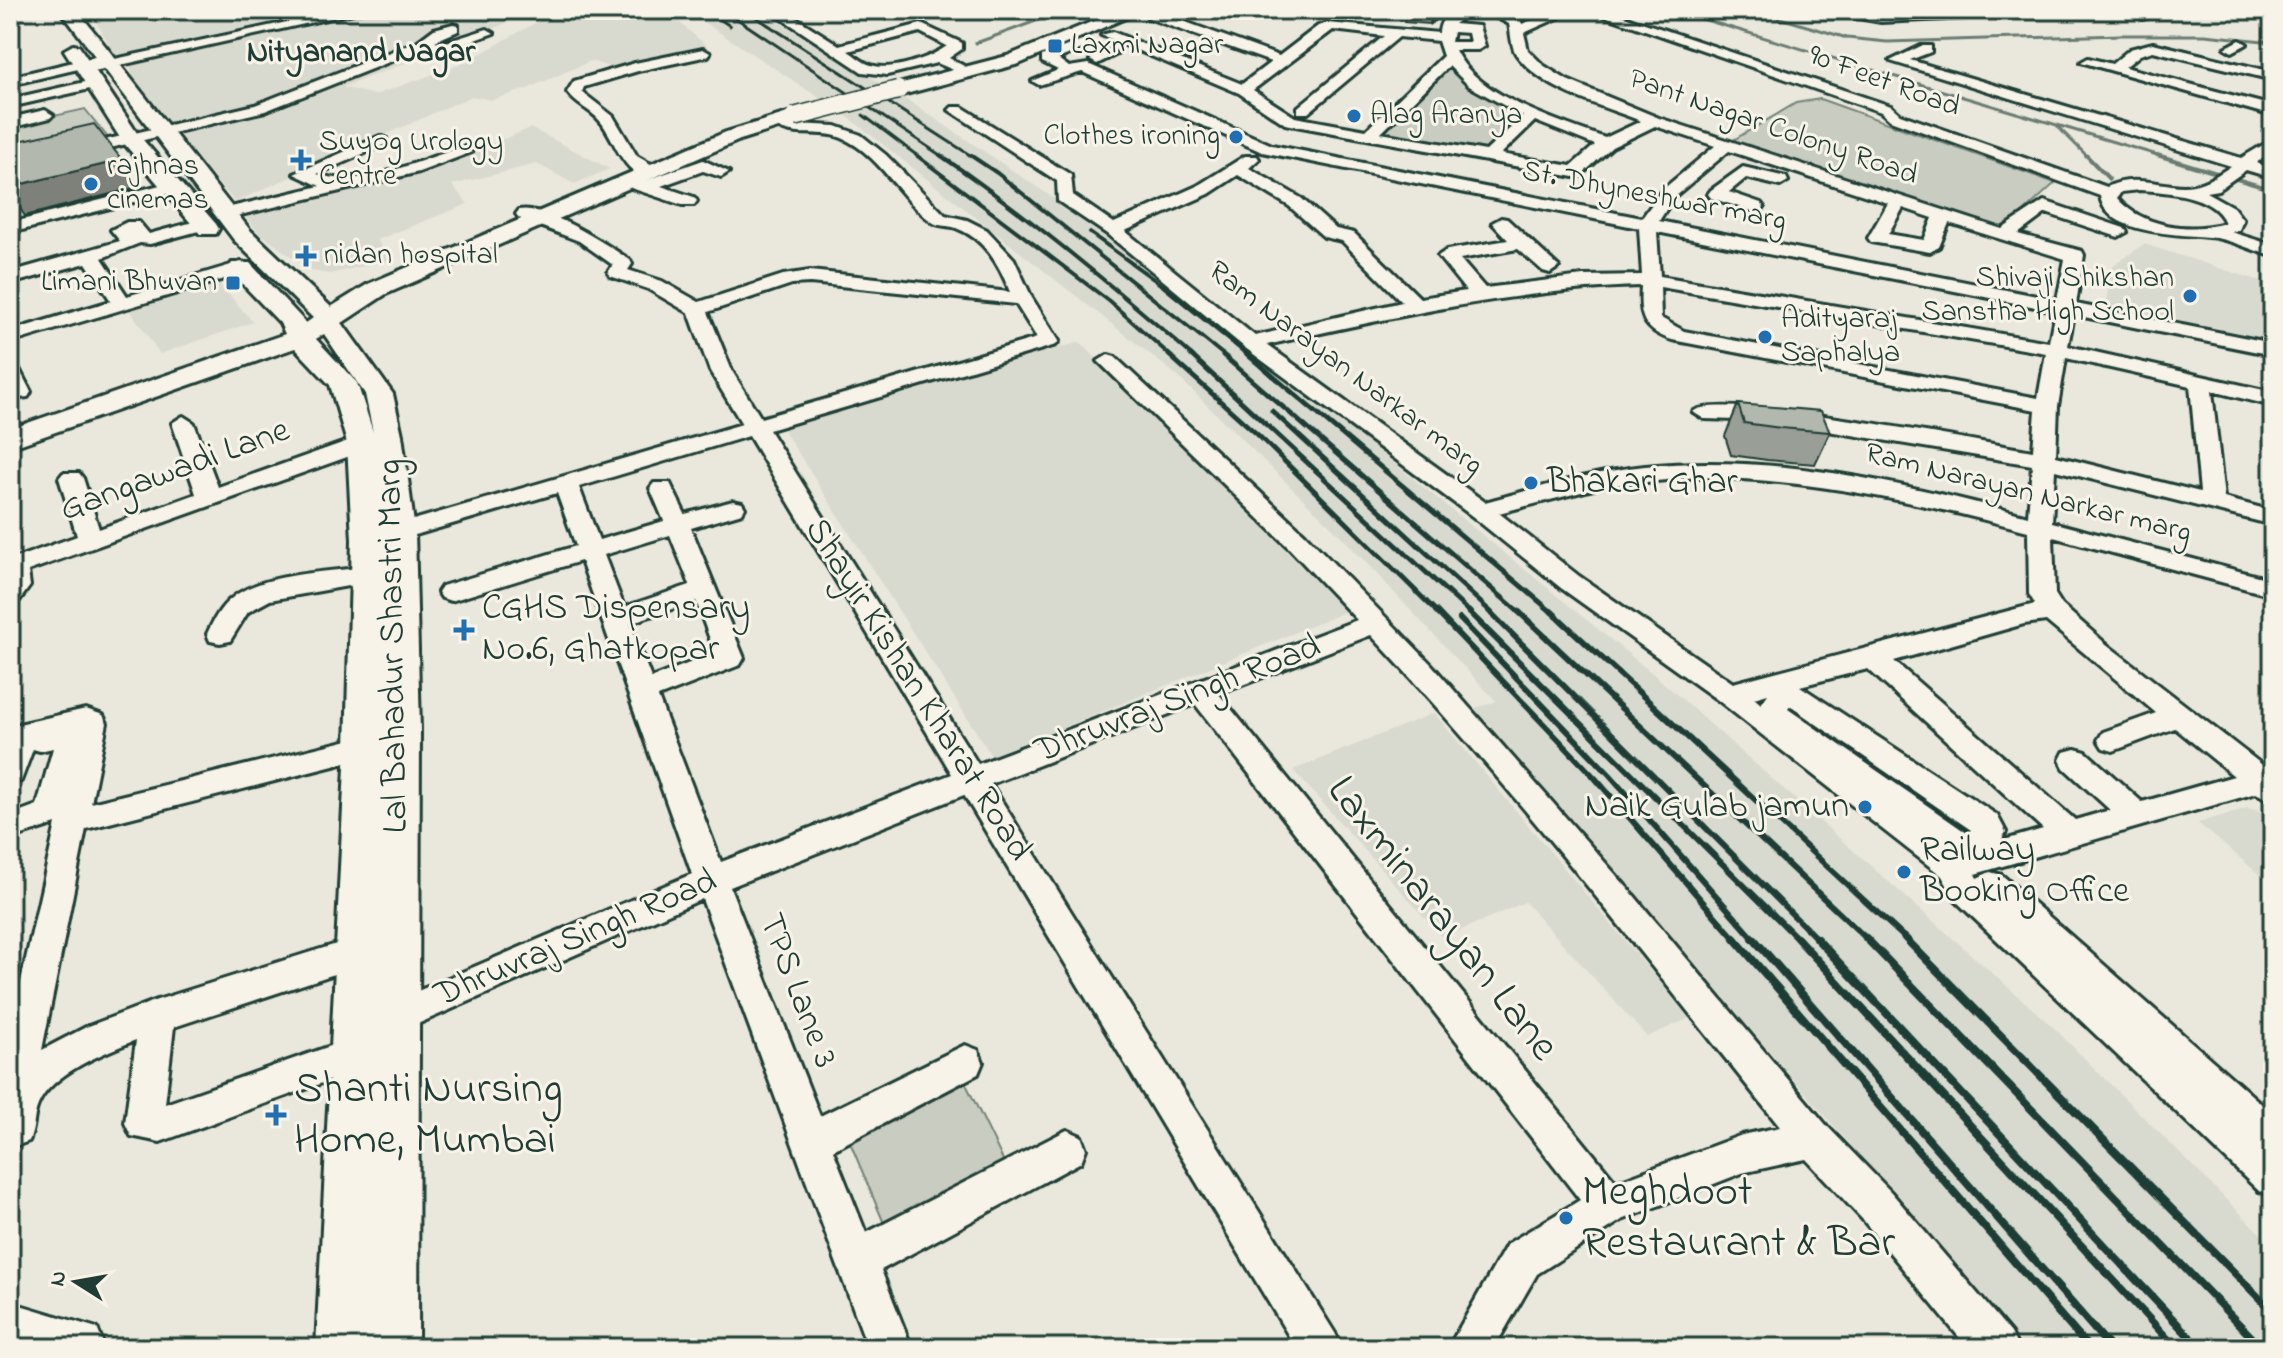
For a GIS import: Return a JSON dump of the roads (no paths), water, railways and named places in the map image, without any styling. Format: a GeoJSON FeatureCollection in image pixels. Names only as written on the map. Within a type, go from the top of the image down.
{"type":"FeatureCollection","features":[{"type":"Feature","properties":{"kind":"main road","name":"Lal Bahadur Shastri Marg"},"geometry":{"type":"LineString","coordinates":[[51,10],[129,137],[241,268],[309,322]]}},
{"type":"Feature","properties":{"kind":"main road","name":"Lal Bahadur Shastri Marg"},"geometry":{"type":"LineString","coordinates":[[68,10],[87,72],[160,130],[224,214],[286,279],[375,439],[378,549],[365,747],[359,952],[370,1035],[390,1348]]}},
{"type":"Feature","properties":{"kind":"main road"},"geometry":{"type":"LineString","coordinates":[[1051,41],[1119,10]]}},
{"type":"Feature","properties":{"kind":"main road"},"geometry":{"type":"LineString","coordinates":[[286,279],[316,287],[362,283],[407,270],[594,190],[639,176],[733,136],[794,115],[966,71],[1144,12]]}},
{"type":"Feature","properties":{"kind":"main road"},"geometry":{"type":"LineString","coordinates":[[10,439],[309,322],[377,289],[407,270]]}},
{"type":"Feature","properties":{"kind":"main road"},"geometry":{"type":"LineString","coordinates":[[10,425],[309,322],[362,283]]}},
{"type":"Feature","properties":{"kind":"main road","name":"Lal Bahadur Shastri Marg"},"geometry":{"type":"LineString","coordinates":[[344,1348],[370,1035],[401,730],[378,549]]}},
{"type":"Feature","properties":{"kind":"main road"},"geometry":{"type":"LineString","coordinates":[[10,1329],[77,1348]]}},
{"type":"Feature","properties":{"kind":"street"},"geometry":{"type":"LineString","coordinates":[[10,81],[87,72],[361,10]]}},
{"type":"Feature","properties":{"kind":"street"},"geometry":{"type":"LineString","coordinates":[[778,12],[799,10]]}},
{"type":"Feature","properties":{"kind":"street"},"geometry":{"type":"LineString","coordinates":[[993,10],[1029,10]]}},
{"type":"Feature","properties":{"kind":"street"},"geometry":{"type":"LineString","coordinates":[[1369,136],[1449,40],[1455,16],[1467,10]]}},
{"type":"Feature","properties":{"kind":"street"},"geometry":{"type":"LineString","coordinates":[[1488,10],[1515,22],[1519,30],[1570,10]]}},
{"type":"Feature","properties":{"kind":"street","name":"90 Feet Road"},"geometry":{"type":"LineString","coordinates":[[1593,10],[1886,109],[1895,117],[2114,190],[2140,185],[2181,191],[2243,166]]}},
{"type":"Feature","properties":{"kind":"street"},"geometry":{"type":"LineString","coordinates":[[1854,10],[1852,13],[1858,16],[1881,18],[2060,12],[2058,10]]}},
{"type":"Feature","properties":{"kind":"street"},"geometry":{"type":"LineString","coordinates":[[778,12],[862,66],[879,72],[939,58],[957,46],[921,28],[831,46]]}},
{"type":"Feature","properties":{"kind":"street"},"geometry":{"type":"LineString","coordinates":[[1144,12],[1283,62]]}},
{"type":"Feature","properties":{"kind":"street"},"geometry":{"type":"LineString","coordinates":[[831,46],[914,24],[903,17]]}},
{"type":"Feature","properties":{"kind":"street"},"geometry":{"type":"LineString","coordinates":[[1244,90],[1323,29],[1332,26],[1449,40]]}},
{"type":"Feature","properties":{"kind":"street"},"geometry":{"type":"LineString","coordinates":[[10,167],[260,108],[423,44],[439,32],[453,28]]}},
{"type":"Feature","properties":{"kind":"street","name":"Pant Nagar Colony Road"},"geometry":{"type":"LineString","coordinates":[[1519,30],[1521,51],[1538,68],[1562,83],[1654,121],[2004,236],[2075,255]]}},
{"type":"Feature","properties":{"kind":"street"},"geometry":{"type":"LineString","coordinates":[[1113,230],[1203,190],[1268,149],[1296,115],[1397,32]]}},
{"type":"Feature","properties":{"kind":"street"},"geometry":{"type":"LineString","coordinates":[[423,44],[444,47],[487,33]]}},
{"type":"Feature","properties":{"kind":"street"},"geometry":{"type":"LineString","coordinates":[[1108,35],[1244,90],[1296,115],[1369,136],[1574,172],[1606,144],[1654,121]]}},
{"type":"Feature","properties":{"kind":"street"},"geometry":{"type":"LineString","coordinates":[[1449,40],[1470,83],[1606,144]]}},
{"type":"Feature","properties":{"kind":"street"},"geometry":{"type":"LineString","coordinates":[[2169,84],[2200,63],[2236,46],[2259,55]]}},
{"type":"Feature","properties":{"kind":"street"},"geometry":{"type":"LineString","coordinates":[[2110,69],[2135,52],[2147,47],[2160,47],[2200,63],[2268,79]]}},
{"type":"Feature","properties":{"kind":"street"},"geometry":{"type":"LineString","coordinates":[[1926,49],[1897,61],[2273,173]]}},
{"type":"Feature","properties":{"kind":"street"},"geometry":{"type":"LineString","coordinates":[[688,201],[639,176],[602,113],[579,99],[574,92],[579,84],[635,67],[703,53]]}},
{"type":"Feature","properties":{"kind":"street"},"geometry":{"type":"LineString","coordinates":[[939,58],[966,71]]}},
{"type":"Feature","properties":{"kind":"street"},"geometry":{"type":"LineString","coordinates":[[2088,62],[2273,111]]}},
{"type":"Feature","properties":{"kind":"street","name":"St. Dhyneshwar marg"},"geometry":{"type":"LineString","coordinates":[[1024,64],[1026,69],[1043,79],[1079,66],[1268,149],[1648,225],[1747,221],[2067,307],[2273,349]]}},
{"type":"Feature","properties":{"kind":"street"},"geometry":{"type":"LineString","coordinates":[[10,123],[45,107],[87,72]]}},
{"type":"Feature","properties":{"kind":"street"},"geometry":{"type":"LineString","coordinates":[[2234,101],[2268,79]]}},
{"type":"Feature","properties":{"kind":"street"},"geometry":{"type":"LineString","coordinates":[[10,103],[45,107]]}},
{"type":"Feature","properties":{"kind":"street","name":"Ram Narayan Narkar marg"},"geometry":{"type":"LineString","coordinates":[[957,110],[1065,179],[1064,197],[1113,230],[1251,343],[1481,511],[1582,483],[1648,473],[1721,471],[1796,475],[1936,499],[2273,588]]}},
{"type":"Feature","properties":{"kind":"street"},"geometry":{"type":"LineString","coordinates":[[1489,157],[1534,114]]}},
{"type":"Feature","properties":{"kind":"street"},"geometry":{"type":"LineString","coordinates":[[220,634],[235,609],[247,599],[565,482],[1049,341],[1042,324],[1022,299],[1009,265],[973,228],[953,219],[940,220],[865,145],[840,132],[791,129],[794,115]]}},
{"type":"Feature","properties":{"kind":"street"},"geometry":{"type":"LineString","coordinates":[[380,141],[302,176],[334,183],[418,165]]}},
{"type":"Feature","properties":{"kind":"street"},"geometry":{"type":"LineString","coordinates":[[1727,145],[1707,162],[1688,189],[1648,225],[1651,280],[1649,317],[1653,325],[1670,333],[2047,406]]}},
{"type":"Feature","properties":{"kind":"street"},"geometry":{"type":"LineString","coordinates":[[224,214],[464,152]]}},
{"type":"Feature","properties":{"kind":"street"},"geometry":{"type":"LineString","coordinates":[[391,155],[418,165]]}},
{"type":"Feature","properties":{"kind":"street"},"geometry":{"type":"LineString","coordinates":[[1688,189],[1711,194],[1739,172],[1707,162]]}},
{"type":"Feature","properties":{"kind":"street"},"geometry":{"type":"LineString","coordinates":[[1514,198],[1538,166]]}},
{"type":"Feature","properties":{"kind":"street"},"geometry":{"type":"LineString","coordinates":[[2224,230],[2234,220],[2231,213],[2243,166]]}},
{"type":"Feature","properties":{"kind":"street"},"geometry":{"type":"LineString","coordinates":[[1238,168],[1295,202],[1330,233],[1348,237],[1416,305]]}},
{"type":"Feature","properties":{"kind":"street"},"geometry":{"type":"LineString","coordinates":[[1777,180],[1743,172],[1717,194],[1747,221],[1777,180],[1797,168]]}},
{"type":"Feature","properties":{"kind":"street"},"geometry":{"type":"LineString","coordinates":[[639,176],[678,173]]}},
{"type":"Feature","properties":{"kind":"street"},"geometry":{"type":"LineString","coordinates":[[288,182],[319,191]]}},
{"type":"Feature","properties":{"kind":"street"},"geometry":{"type":"LineString","coordinates":[[12,225],[172,187]]}},
{"type":"Feature","properties":{"kind":"street"},"geometry":{"type":"LineString","coordinates":[[2114,190],[2108,199],[2121,226]]}},
{"type":"Feature","properties":{"kind":"street"},"geometry":{"type":"LineString","coordinates":[[1898,201],[1877,238],[1930,247],[1943,216]]}},
{"type":"Feature","properties":{"kind":"street"},"geometry":{"type":"LineString","coordinates":[[2004,236],[2044,206],[2121,226],[2154,226],[2179,231],[2224,230],[2273,239]]}},
{"type":"Feature","properties":{"kind":"street"},"geometry":{"type":"LineString","coordinates":[[532,217],[585,237],[623,264],[617,272],[655,285],[697,309],[790,279],[810,277],[1022,299]]}},
{"type":"Feature","properties":{"kind":"street"},"geometry":{"type":"LineString","coordinates":[[1501,223],[1550,267]]}},
{"type":"Feature","properties":{"kind":"street"},"geometry":{"type":"LineString","coordinates":[[122,303],[88,238],[119,229],[150,239],[204,224]]}},
{"type":"Feature","properties":{"kind":"street"},"geometry":{"type":"LineString","coordinates":[[2121,226],[2075,255],[2047,406],[2040,526],[2042,594],[2052,611],[2095,650],[2269,783]]}},
{"type":"Feature","properties":{"kind":"street"},"geometry":{"type":"LineString","coordinates":[[10,278],[131,243],[119,229]]}},
{"type":"Feature","properties":{"kind":"street"},"geometry":{"type":"LineString","coordinates":[[2224,230],[2273,251]]}},
{"type":"Feature","properties":{"kind":"street"},"geometry":{"type":"LineString","coordinates":[[1463,237],[1516,290]]}},
{"type":"Feature","properties":{"kind":"street"},"geometry":{"type":"LineString","coordinates":[[1480,295],[1446,258],[1489,263],[1522,243]]}},
{"type":"Feature","properties":{"kind":"street"},"geometry":{"type":"LineString","coordinates":[[10,337],[241,268]]}},
{"type":"Feature","properties":{"kind":"street"},"geometry":{"type":"LineString","coordinates":[[1251,343],[1416,305],[1583,282],[1651,280],[2056,349],[2273,399]]}},
{"type":"Feature","properties":{"kind":"street","name":"Shayir Kishan Kharat Road"},"geometry":{"type":"LineString","coordinates":[[697,309],[721,371],[755,428],[974,780],[1320,1348]]}},
{"type":"Feature","properties":{"kind":"street"},"geometry":{"type":"LineString","coordinates":[[1108,361],[1296,540],[1421,671],[1619,902],[1813,1139],[1877,1206],[1996,1348]]}},
{"type":"Feature","properties":{"kind":"street"},"geometry":{"type":"LineString","coordinates":[[10,369],[20,392]]}},
{"type":"Feature","properties":{"kind":"street"},"geometry":{"type":"LineString","coordinates":[[2200,382],[2213,503]]}},
{"type":"Feature","properties":{"kind":"street"},"geometry":{"type":"LineString","coordinates":[[1704,412],[1768,414],[2045,460],[2273,518]]}},
{"type":"Feature","properties":{"kind":"street"},"geometry":{"type":"LineString","coordinates":[[183,423],[209,496]]}},
{"type":"Feature","properties":{"kind":"street","name":"Gangawadi Lane"},"geometry":{"type":"LineString","coordinates":[[10,595],[17,586],[13,568],[375,439]]}},
{"type":"Feature","properties":{"kind":"street"},"geometry":{"type":"LineString","coordinates":[[71,478],[90,539]]}},
{"type":"Feature","properties":{"kind":"street","name":"TPS Lane 3"},"geometry":{"type":"LineString","coordinates":[[565,482],[711,880],[890,1348]]}},
{"type":"Feature","properties":{"kind":"street"},"geometry":{"type":"LineString","coordinates":[[642,692],[730,658],[705,589],[662,488]]}},
{"type":"Feature","properties":{"kind":"street"},"geometry":{"type":"LineString","coordinates":[[451,592],[733,508]]}},
{"type":"Feature","properties":{"kind":"street"},"geometry":{"type":"LineString","coordinates":[[1481,511],[1570,582],[1928,835],[1963,847],[1973,856],[1987,883],[2273,1139]]}},
{"type":"Feature","properties":{"kind":"street"},"geometry":{"type":"LineString","coordinates":[[615,619],[705,589]]}},
{"type":"Feature","properties":{"kind":"street"},"geometry":{"type":"LineString","coordinates":[[1729,694],[1873,658],[2023,615],[2052,611]]}},
{"type":"Feature","properties":{"kind":"street","name":"Dhruvraj Singh Road"},"geometry":{"type":"LineString","coordinates":[[157,1016],[144,1123],[160,1124],[370,1035],[711,880],[1375,623]]}},
{"type":"Feature","properties":{"kind":"street"},"geometry":{"type":"LineString","coordinates":[[1873,658],[2071,836]]}},
{"type":"Feature","properties":{"kind":"street","name":"Laxminarayan Lane"},"geometry":{"type":"LineString","coordinates":[[1201,691],[1609,1205]]}},
{"type":"Feature","properties":{"kind":"street"},"geometry":{"type":"LineString","coordinates":[[1928,835],[1771,712],[1784,693],[1793,694],[1989,827],[1990,832],[1973,856],[1968,891],[2273,1177]]}},
{"type":"Feature","properties":{"kind":"street"},"geometry":{"type":"LineString","coordinates":[[2113,740],[2178,716]]}},
{"type":"Feature","properties":{"kind":"street"},"geometry":{"type":"LineString","coordinates":[[12,751],[93,723],[23,1055]]}},
{"type":"Feature","properties":{"kind":"street"},"geometry":{"type":"LineString","coordinates":[[10,827],[40,819],[51,812],[70,738],[77,729]]}},
{"type":"Feature","properties":{"kind":"street"},"geometry":{"type":"LineString","coordinates":[[73,820],[365,747]]}},
{"type":"Feature","properties":{"kind":"street"},"geometry":{"type":"LineString","coordinates":[[2075,760],[2138,817]]}},
{"type":"Feature","properties":{"kind":"street"},"geometry":{"type":"LineString","coordinates":[[1973,856],[2071,836],[2269,783]]}},
{"type":"Feature","properties":{"kind":"street"},"geometry":{"type":"LineString","coordinates":[[16,1128],[19,1102],[39,1075],[75,1049],[157,1016],[359,952]]}},
{"type":"Feature","properties":{"kind":"street"},"geometry":{"type":"LineString","coordinates":[[811,1141],[965,1062]]}},
{"type":"Feature","properties":{"kind":"street"},"geometry":{"type":"LineString","coordinates":[[1470,1348],[1522,1259],[1609,1205],[1742,1154],[1813,1139]]}},
{"type":"Feature","properties":{"kind":"street"},"geometry":{"type":"LineString","coordinates":[[857,1260],[1067,1149]]}},
{"type":"Feature","properties":{"kind":"waterway"},"geometry":{"type":"LineString","coordinates":[[976,43],[1066,10]]}},
{"type":"Feature","properties":{"kind":"waterway"},"geometry":{"type":"LineString","coordinates":[[1530,21],[1558,10]]}},
{"type":"Feature","properties":{"kind":"waterway"},"geometry":{"type":"LineString","coordinates":[[1672,10],[2164,157]]}},
{"type":"Feature","properties":{"kind":"waterway"},"geometry":{"type":"LineString","coordinates":[[1753,10],[1847,38],[1887,42],[2121,35],[2205,35],[2273,42]]}},
{"type":"Feature","properties":{"kind":"waterway"},"geometry":{"type":"LineString","coordinates":[[2058,127],[2086,155]]}},
{"type":"Feature","properties":{"kind":"waterway"},"geometry":{"type":"LineString","coordinates":[[2086,155],[2109,179]]}},
{"type":"Feature","properties":{"kind":"waterway"},"geometry":{"type":"LineString","coordinates":[[2157,155],[2273,190]]}},
{"type":"Feature","properties":{"kind":"railway"},"geometry":{"type":"LineString","coordinates":[[706,10],[730,26]]}},
{"type":"Feature","properties":{"kind":"railway"},"geometry":{"type":"LineString","coordinates":[[724,10],[943,157]]}},
{"type":"Feature","properties":{"kind":"railway"},"geometry":{"type":"LineString","coordinates":[[745,10],[973,157]]}},
{"type":"Feature","properties":{"kind":"railway"},"geometry":{"type":"LineString","coordinates":[[863,115],[919,157]]}},
{"type":"Feature","properties":{"kind":"railway"},"geometry":{"type":"LineString","coordinates":[[916,155],[1109,301],[1172,357]]}},
{"type":"Feature","properties":{"kind":"railway"},"geometry":{"type":"LineString","coordinates":[[940,155],[1070,252],[1194,357]]}},
{"type":"Feature","properties":{"kind":"railway"},"geometry":{"type":"LineString","coordinates":[[973,157],[1226,357]]}},
{"type":"Feature","properties":{"kind":"railway"},"geometry":{"type":"LineString","coordinates":[[1090,233],[1163,286],[1250,357]]}},
{"type":"Feature","properties":{"kind":"railway"},"geometry":{"type":"LineString","coordinates":[[1169,355],[1258,435],[1436,611]]}},
{"type":"Feature","properties":{"kind":"railway"},"geometry":{"type":"LineString","coordinates":[[1191,355],[1470,613]]}},
{"type":"Feature","properties":{"kind":"railway"},"geometry":{"type":"LineString","coordinates":[[1223,355],[1520,613]]}},
{"type":"Feature","properties":{"kind":"railway"},"geometry":{"type":"LineString","coordinates":[[1248,355],[1553,613]]}},
{"type":"Feature","properties":{"kind":"railway"},"geometry":{"type":"LineString","coordinates":[[1272,411],[1492,613]]}},
{"type":"Feature","properties":{"kind":"railway"},"geometry":{"type":"LineString","coordinates":[[1436,611],[1595,778],[1736,940]]}},
{"type":"Feature","properties":{"kind":"railway"},"geometry":{"type":"LineString","coordinates":[[1468,611],[1797,938]]}},
{"type":"Feature","properties":{"kind":"railway"},"geometry":{"type":"LineString","coordinates":[[1489,611],[1816,938]]}},
{"type":"Feature","properties":{"kind":"railway"},"geometry":{"type":"LineString","coordinates":[[1518,611],[1867,939]]}},
{"type":"Feature","properties":{"kind":"railway"},"geometry":{"type":"LineString","coordinates":[[1551,611],[1907,940]]}},
{"type":"Feature","properties":{"kind":"railway"},"geometry":{"type":"LineString","coordinates":[[1460,619],[1610,775],[1755,940]]}},
{"type":"Feature","properties":{"kind":"railway"},"geometry":{"type":"LineString","coordinates":[[1734,938],[2089,1348]]}},
{"type":"Feature","properties":{"kind":"railway"},"geometry":{"type":"LineString","coordinates":[[1753,938],[2111,1348]]}},
{"type":"Feature","properties":{"kind":"railway"},"geometry":{"type":"LineString","coordinates":[[1797,938],[2176,1348]]}},
{"type":"Feature","properties":{"kind":"railway"},"geometry":{"type":"LineString","coordinates":[[1816,938],[2200,1348]]}},
{"type":"Feature","properties":{"kind":"railway"},"geometry":{"type":"LineString","coordinates":[[1867,939],[2262,1348]]}},
{"type":"Feature","properties":{"kind":"railway"},"geometry":{"type":"LineString","coordinates":[[1907,940],[2273,1312]]}},
{"type":"Feature","properties":{"kind":"place","name":"Laxmi Nagar"},"geometry":{"type":"Point","coordinates":[1055,46]}},
{"type":"Feature","properties":{"kind":"place","name":"Alag Aranya"},"geometry":{"type":"Point","coordinates":[1354,116]}},
{"type":"Feature","properties":{"kind":"place","name":"Clothes ironing"},"geometry":{"type":"Point","coordinates":[1236,137]}},
{"type":"Feature","properties":{"kind":"place","name":"Suyog Urology Centre"},"geometry":{"type":"Point","coordinates":[301,160]}},
{"type":"Feature","properties":{"kind":"place","name":"rajhnas cinemas"},"geometry":{"type":"Point","coordinates":[91,184]}},
{"type":"Feature","properties":{"kind":"place","name":"nidan hospital"},"geometry":{"type":"Point","coordinates":[306,256]}},
{"type":"Feature","properties":{"kind":"place","name":"Limani Bhuvan"},"geometry":{"type":"Point","coordinates":[233,283]}},
{"type":"Feature","properties":{"kind":"place","name":"Shivaji Shikshan Sanstha High School"},"geometry":{"type":"Point","coordinates":[2190,296]}},
{"type":"Feature","properties":{"kind":"place","name":"Adityaraj Saphalya"},"geometry":{"type":"Point","coordinates":[1765,337]}},
{"type":"Feature","properties":{"kind":"place","name":"Bhakari Ghar"},"geometry":{"type":"Point","coordinates":[1531,483]}},
{"type":"Feature","properties":{"kind":"place","name":"CGHS Dispensary No.6, Ghatkopar"},"geometry":{"type":"Point","coordinates":[464,630]}},
{"type":"Feature","properties":{"kind":"place","name":"Naik Gulab jamun"},"geometry":{"type":"Point","coordinates":[1865,807]}},
{"type":"Feature","properties":{"kind":"place","name":"Railway Booking Office"},"geometry":{"type":"Point","coordinates":[1904,872]}},
{"type":"Feature","properties":{"kind":"place","name":"Shanti Nursing Home, Mumbai"},"geometry":{"type":"Point","coordinates":[276,1115]}},
{"type":"Feature","properties":{"kind":"place","name":"Meghdoot Restaurant & Bar"},"geometry":{"type":"Point","coordinates":[1566,1218]}},
{"type":"Feature","properties":{"kind":"district","name":"Nityanand Nagar"},"geometry":{"type":"Point","coordinates":[361,53]}}]}
